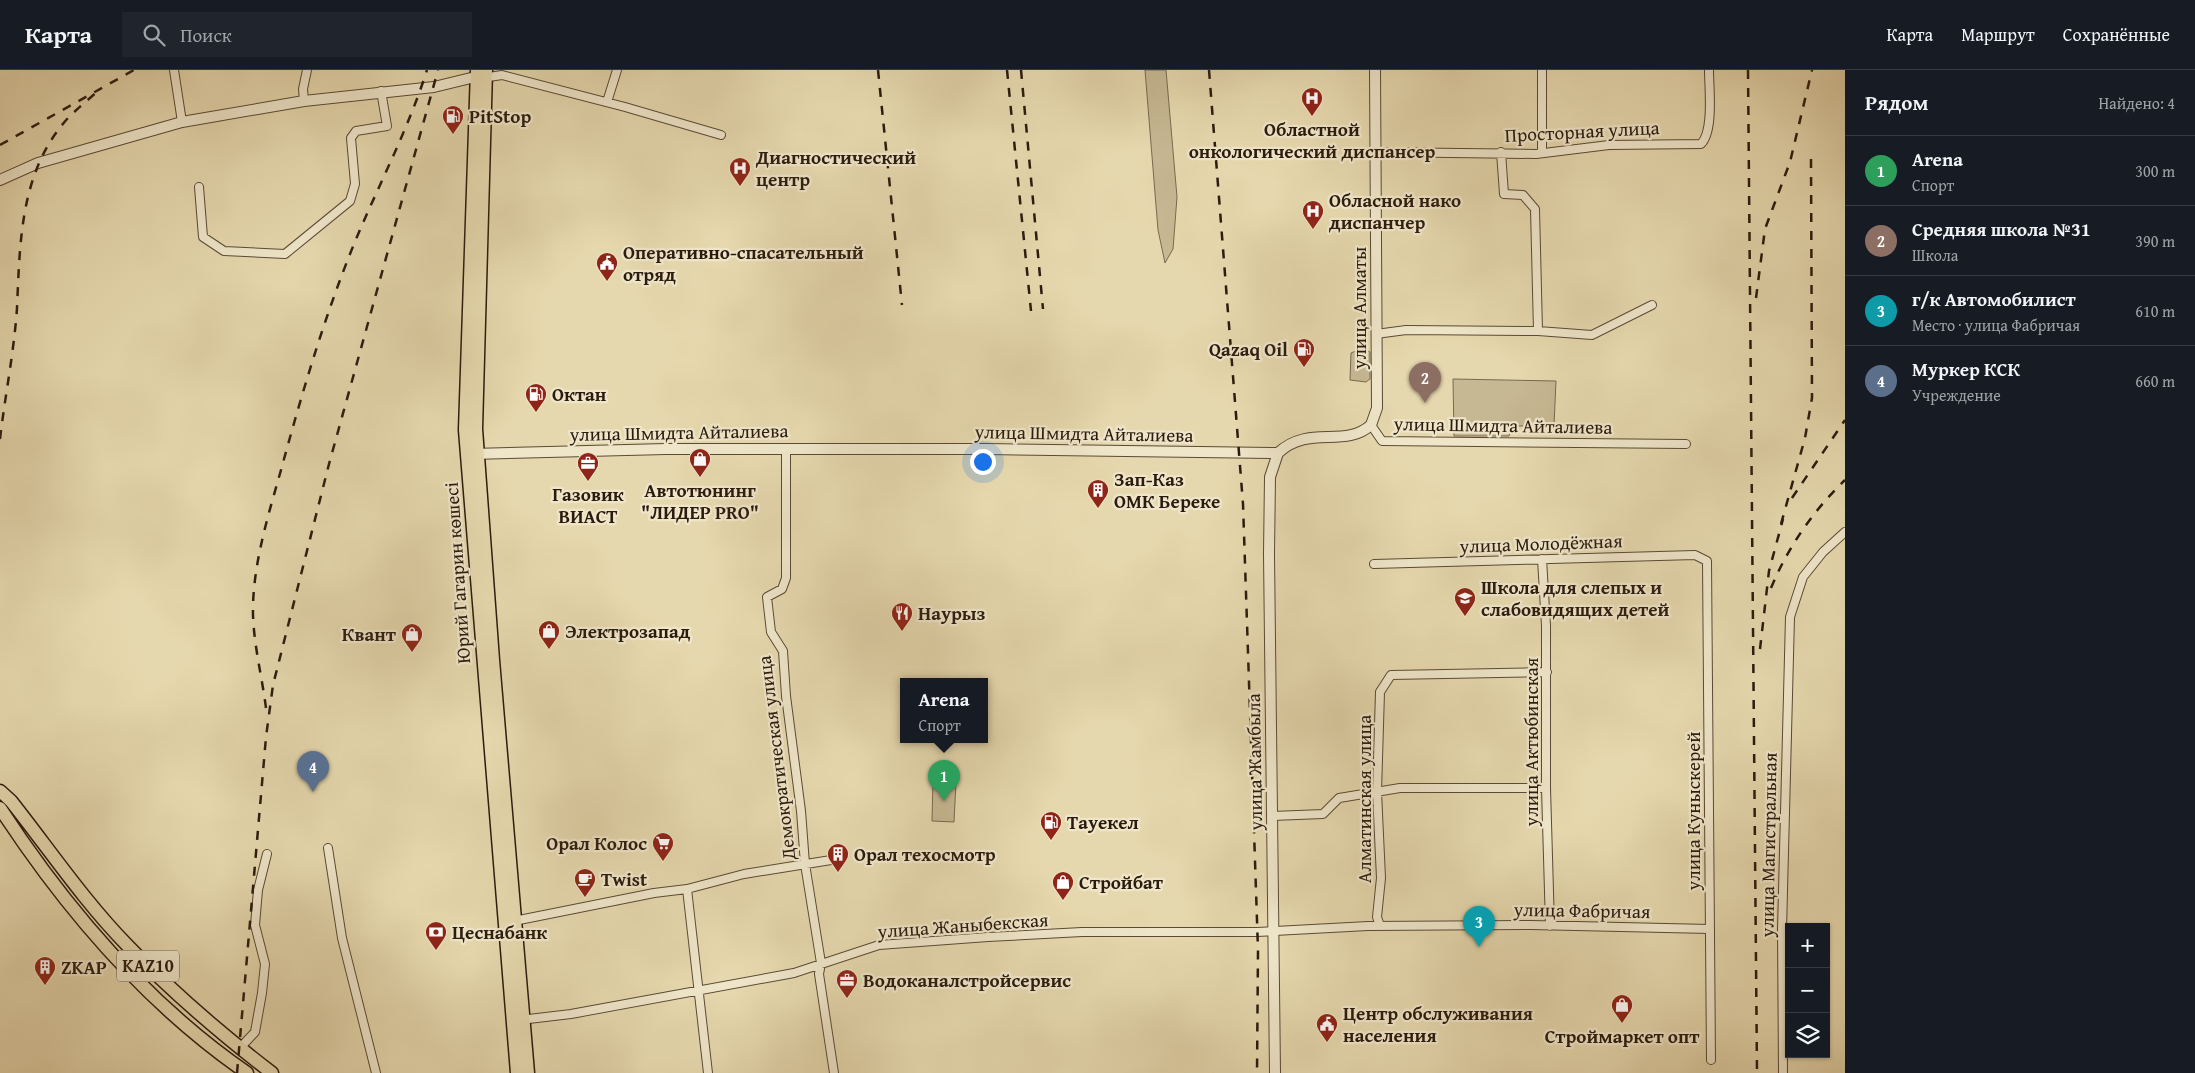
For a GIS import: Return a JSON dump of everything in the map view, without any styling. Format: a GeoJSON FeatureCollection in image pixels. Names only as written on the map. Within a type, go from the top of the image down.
{"type":"FeatureCollection","features":[{"type":"Feature","properties":{"kind":"main road","name":"Юрий Гагарин көшесі"},"geometry":{"type":"LineString","coordinates":[[481,74],[464,430],[472,454],[514,921],[518,1021],[517,1073]]}},
{"type":"Feature","properties":{"kind":"main road","name":"Юрий Гагарин көшесі"},"geometry":{"type":"LineString","coordinates":[[472,454],[518,1021],[528,1073]]}},
{"type":"Feature","properties":{"kind":"main road","name":"KAZ10"},"geometry":{"type":"LineString","coordinates":[[0,791],[11,800],[88,901],[126,944],[190,1006],[272,1073]]}},
{"type":"Feature","properties":{"kind":"main road","name":"KAZ10"},"geometry":{"type":"LineString","coordinates":[[0,808],[28,851],[109,952],[190,1028],[247,1073]]}},
{"type":"Feature","properties":{"kind":"main road"},"geometry":{"type":"LineString","coordinates":[[28,851],[42,841]]}},
{"type":"Feature","properties":{"kind":"street"},"geometry":{"type":"LineString","coordinates":[[174,70],[182,122]]}},
{"type":"Feature","properties":{"kind":"street"},"geometry":{"type":"LineString","coordinates":[[304,101],[303,89],[308,70]]}},
{"type":"Feature","properties":{"kind":"street"},"geometry":{"type":"LineString","coordinates":[[607,102],[617,70]]}},
{"type":"Feature","properties":{"kind":"street","name":"улица Алматы"},"geometry":{"type":"LineString","coordinates":[[1371,425],[1377,408],[1375,70]]}},
{"type":"Feature","properties":{"kind":"street"},"geometry":{"type":"LineString","coordinates":[[1542,70],[1542,153]]}},
{"type":"Feature","properties":{"kind":"street","name":"Просторная улица"},"geometry":{"type":"LineString","coordinates":[[1376,152],[1542,153],[1609,145],[1700,144],[1705,140],[1710,116],[1709,70]]}},
{"type":"Feature","properties":{"kind":"street"},"geometry":{"type":"LineString","coordinates":[[0,180],[38,163],[182,122],[304,101],[434,86],[481,74],[502,75],[607,102],[721,135]]}},
{"type":"Feature","properties":{"kind":"street"},"geometry":{"type":"LineString","coordinates":[[199,188],[203,237],[214,246],[224,251],[285,254],[350,201],[355,184],[350,138],[356,131],[387,126],[382,91]]}},
{"type":"Feature","properties":{"kind":"street"},"geometry":{"type":"LineString","coordinates":[[1501,152],[1504,194],[1523,195],[1535,209],[1538,331]]}},
{"type":"Feature","properties":{"kind":"street"},"geometry":{"type":"LineString","coordinates":[[1376,334],[1406,330],[1538,331],[1592,335],[1652,304]]}},
{"type":"Feature","properties":{"kind":"street","name":"улица Шмидта Айталиева"},"geometry":{"type":"LineString","coordinates":[[472,454],[657,449],[1278,453],[1295,441],[1307,438],[1354,436],[1371,425],[1382,441],[1686,444]]}},
{"type":"Feature","properties":{"kind":"street","name":"Демократическая улица"},"geometry":{"type":"LineString","coordinates":[[786,449],[786,578],[782,589],[767,597],[771,632],[783,651],[786,696],[801,811],[805,864],[821,963],[820,974],[834,1073]]}},
{"type":"Feature","properties":{"kind":"street","name":"улица Жамбыла"},"geometry":{"type":"LineString","coordinates":[[1275,1073],[1270,477],[1278,453]]}},
{"type":"Feature","properties":{"kind":"street","name":"улица Магистральная"},"geometry":{"type":"LineString","coordinates":[[1783,1073],[1782,930],[1790,617],[1803,577],[1823,552],[1845,532]]}},
{"type":"Feature","properties":{"kind":"street","name":"улица Молодёжная"},"geometry":{"type":"LineString","coordinates":[[1374,564],[1695,555],[1707,561]]}},
{"type":"Feature","properties":{"kind":"street","name":"улица Актюбинская"},"geometry":{"type":"LineString","coordinates":[[1542,559],[1547,672],[1546,788],[1550,926]]}},
{"type":"Feature","properties":{"kind":"street","name":"улица Куныскерей"},"geometry":{"type":"LineString","coordinates":[[1707,561],[1711,1060]]}},
{"type":"Feature","properties":{"kind":"street","name":"Алматинская улица"},"geometry":{"type":"LineString","coordinates":[[1380,926],[1377,916],[1381,878],[1377,792],[1380,692],[1390,675],[1547,672]]}},
{"type":"Feature","properties":{"kind":"street"},"geometry":{"type":"LineString","coordinates":[[1272,816],[1323,814],[1339,798],[1400,788],[1546,788]]}},
{"type":"Feature","properties":{"kind":"street"},"geometry":{"type":"LineString","coordinates":[[328,848],[342,938],[376,1073]]}},
{"type":"Feature","properties":{"kind":"street"},"geometry":{"type":"LineString","coordinates":[[240,1048],[255,1032],[262,994],[265,964],[255,925],[258,890],[267,854]]}},
{"type":"Feature","properties":{"kind":"street"},"geometry":{"type":"LineString","coordinates":[[514,921],[654,893],[687,889],[744,874],[831,860]]}},
{"type":"Feature","properties":{"kind":"street"},"geometry":{"type":"LineString","coordinates":[[687,889],[697,990],[708,1073]]}},
{"type":"Feature","properties":{"kind":"street","name":"улица Фабричая"},"geometry":{"type":"LineString","coordinates":[[1273,930],[1380,926],[1550,926],[1710,929]]}},
{"type":"Feature","properties":{"kind":"street","name":"улица Жаныбекская"},"geometry":{"type":"LineString","coordinates":[[518,1021],[571,1014],[794,973],[879,945],[1082,932],[1273,930]]}},
{"type":"Feature","properties":{"kind":"shaded area"},"geometry":{"type":"Polygon","coordinates":[[[1145,70],[1166,70],[1177,197],[1173,249],[1165,263],[1158,230],[1145,70]]]}},
{"type":"Feature","properties":{"kind":"shaded area"},"geometry":{"type":"Polygon","coordinates":[[[1363,348],[1370,352],[1370,379],[1366,382],[1350,380],[1351,353],[1363,348]]]}},
{"type":"Feature","properties":{"kind":"shaded area"},"geometry":{"type":"Polygon","coordinates":[[[1453,379],[1556,381],[1554,426],[1513,426],[1509,436],[1454,436],[1453,379]]]}},
{"type":"Feature","properties":{"kind":"shaded area"},"geometry":{"type":"Polygon","coordinates":[[[933,780],[956,782],[954,822],[932,821],[933,780]]]}},
{"type":"Feature","properties":{"kind":"railway"},"geometry":{"type":"LineString","coordinates":[[0,145],[134,70]]}},
{"type":"Feature","properties":{"kind":"railway"},"geometry":{"type":"LineString","coordinates":[[266,708],[256,650],[253,615],[255,579],[266,523],[305,384],[323,328],[354,244],[402,136],[427,70]]}},
{"type":"Feature","properties":{"kind":"railway"},"geometry":{"type":"LineString","coordinates":[[237,1073],[266,737],[273,685],[329,464],[438,70]]}},
{"type":"Feature","properties":{"kind":"railway"},"geometry":{"type":"LineString","coordinates":[[878,70],[902,305]]}},
{"type":"Feature","properties":{"kind":"railway"},"geometry":{"type":"LineString","coordinates":[[1007,70],[1031,311]]}},
{"type":"Feature","properties":{"kind":"railway"},"geometry":{"type":"LineString","coordinates":[[1021,70],[1043,309]]}},
{"type":"Feature","properties":{"kind":"railway"},"geometry":{"type":"LineString","coordinates":[[1209,70],[1243,504],[1258,950],[1257,1073]]}},
{"type":"Feature","properties":{"kind":"railway"},"geometry":{"type":"LineString","coordinates":[[1748,70],[1757,1073]]}},
{"type":"Feature","properties":{"kind":"railway"},"geometry":{"type":"LineString","coordinates":[[1756,298],[1765,229],[1790,162],[1812,70]]}},
{"type":"Feature","properties":{"kind":"railway"},"geometry":{"type":"LineString","coordinates":[[0,439],[16,324],[22,232],[32,184],[40,161],[52,139],[68,118],[99,90]]}},
{"type":"Feature","properties":{"kind":"railway"},"geometry":{"type":"LineString","coordinates":[[1781,524],[1805,438],[1812,398],[1811,159]]}},
{"type":"Feature","properties":{"kind":"railway"},"geometry":{"type":"LineString","coordinates":[[1792,498],[1845,420]]}},
{"type":"Feature","properties":{"kind":"railway"},"geometry":{"type":"LineString","coordinates":[[1771,588],[1785,558],[1802,530],[1822,504],[1845,480]]}},
{"type":"Feature","properties":{"kind":"railway"},"geometry":{"type":"LineString","coordinates":[[1760,649],[1769,571],[1783,519]]}},
{"type":"Feature","properties":{"kind":"place","name":"Областной онкологический диспансер"},"geometry":{"type":"Point","coordinates":[1312,117]}},
{"type":"Feature","properties":{"kind":"place","name":"PitStop"},"geometry":{"type":"Point","coordinates":[453,135]}},
{"type":"Feature","properties":{"kind":"place","name":"Диагностический центр"},"geometry":{"type":"Point","coordinates":[740,187]}},
{"type":"Feature","properties":{"kind":"place","name":"Обласной нако диспанчер"},"geometry":{"type":"Point","coordinates":[1313,230]}},
{"type":"Feature","properties":{"kind":"place","name":"Оперативно-спасательный отряд"},"geometry":{"type":"Point","coordinates":[607,282]}},
{"type":"Feature","properties":{"kind":"place","name":"Qazaq Oil"},"geometry":{"type":"Point","coordinates":[1304,368]}},
{"type":"Feature","properties":{"kind":"place","name":"Средняя школа №31"},"geometry":{"type":"Point","coordinates":[1425,403]}},
{"type":"Feature","properties":{"kind":"place","name":"Октан"},"geometry":{"type":"Point","coordinates":[536,413]}},
{"type":"Feature","properties":{"kind":"place","name":"Автотюнинг \"ЛИДЕР PRO\""},"geometry":{"type":"Point","coordinates":[700,478]}},
{"type":"Feature","properties":{"kind":"place","name":"Газовик ВИАСТ"},"geometry":{"type":"Point","coordinates":[588,482]}},
{"type":"Feature","properties":{"kind":"place","name":"Зап-Каз ОМК Береке"},"geometry":{"type":"Point","coordinates":[1098,509]}},
{"type":"Feature","properties":{"kind":"place","name":"Школа для слепых и слабовидящих детей"},"geometry":{"type":"Point","coordinates":[1465,617]}},
{"type":"Feature","properties":{"kind":"place","name":"Наурыз"},"geometry":{"type":"Point","coordinates":[902,632]}},
{"type":"Feature","properties":{"kind":"place","name":"Электрозапад"},"geometry":{"type":"Point","coordinates":[549,650]}},
{"type":"Feature","properties":{"kind":"place","name":"Квант"},"geometry":{"type":"Point","coordinates":[412,653]}},
{"type":"Feature","properties":{"kind":"place","name":"Муркер КСК"},"geometry":{"type":"Point","coordinates":[313,792]}},
{"type":"Feature","properties":{"kind":"place","name":"Arena"},"geometry":{"type":"Point","coordinates":[944,801]}},
{"type":"Feature","properties":{"kind":"place","name":"Тауекел"},"geometry":{"type":"Point","coordinates":[1051,841]}},
{"type":"Feature","properties":{"kind":"place","name":"Орал Колос"},"geometry":{"type":"Point","coordinates":[663,862]}},
{"type":"Feature","properties":{"kind":"place","name":"Орал техосмотр"},"geometry":{"type":"Point","coordinates":[838,873]}},
{"type":"Feature","properties":{"kind":"place","name":"Twist"},"geometry":{"type":"Point","coordinates":[585,898]}},
{"type":"Feature","properties":{"kind":"place","name":"Стройбат"},"geometry":{"type":"Point","coordinates":[1063,901]}},
{"type":"Feature","properties":{"kind":"place","name":"г/к Автомобилист"},"geometry":{"type":"Point","coordinates":[1479,947]}},
{"type":"Feature","properties":{"kind":"place","name":"Цеснабанк"},"geometry":{"type":"Point","coordinates":[436,951]}},
{"type":"Feature","properties":{"kind":"place","name":"ZKAP"},"geometry":{"type":"Point","coordinates":[45,986]}},
{"type":"Feature","properties":{"kind":"place","name":"Водоканалстройсервис"},"geometry":{"type":"Point","coordinates":[847,999]}},
{"type":"Feature","properties":{"kind":"place","name":"Строймаркет опт"},"geometry":{"type":"Point","coordinates":[1622,1024]}},
{"type":"Feature","properties":{"kind":"place","name":"Центр обслуживания наcеления"},"geometry":{"type":"Point","coordinates":[1327,1043]}}]}
